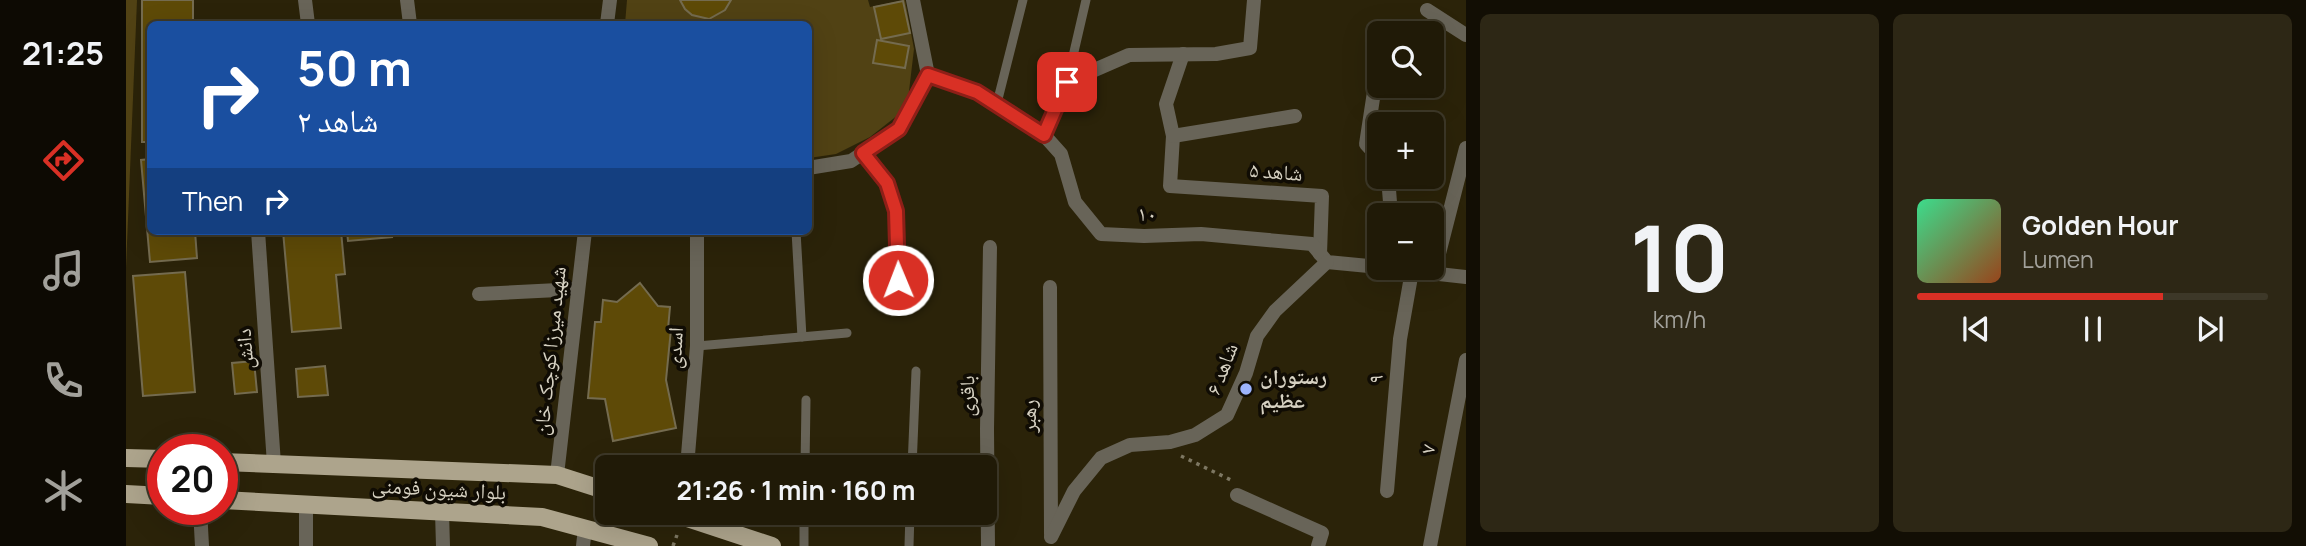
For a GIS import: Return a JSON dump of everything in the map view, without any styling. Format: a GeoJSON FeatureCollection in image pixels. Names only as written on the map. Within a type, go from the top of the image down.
{"type":"FeatureCollection","features":[{"type":"Feature","properties":{"kind":"main road"},"geometry":{"type":"LineString","coordinates":[[126,458],[147,459]]}},
{"type":"Feature","properties":{"kind":"main road","name":"بلوار شیون فومنی"},"geometry":{"type":"LineString","coordinates":[[238,463],[557,475],[595,487]]}},
{"type":"Feature","properties":{"kind":"main road"},"geometry":{"type":"LineString","coordinates":[[126,494],[147,495]]}},
{"type":"Feature","properties":{"kind":"main road","name":"بلوار شیون فومنی"},"geometry":{"type":"LineString","coordinates":[[238,501],[542,517],[649,546]]}},
{"type":"Feature","properties":{"kind":"main road"},"geometry":{"type":"LineString","coordinates":[[711,525],[772,546]]}},
{"type":"Feature","properties":{"kind":"street"},"geometry":{"type":"LineString","coordinates":[[305,0],[308,21]]}},
{"type":"Feature","properties":{"kind":"street"},"geometry":{"type":"LineString","coordinates":[[407,0],[410,21]]}},
{"type":"Feature","properties":{"kind":"street"},"geometry":{"type":"LineString","coordinates":[[607,21],[610,0]]}},
{"type":"Feature","properties":{"kind":"street"},"geometry":{"type":"LineString","coordinates":[[812,167],[851,162],[899,129],[928,75],[913,0]]}},
{"type":"Feature","properties":{"kind":"street"},"geometry":{"type":"LineString","coordinates":[[1067,82],[1129,55],[1216,54],[1250,48],[1254,0]]}},
{"type":"Feature","properties":{"kind":"street"},"geometry":{"type":"LineString","coordinates":[[1427,10],[1466,35]]}},
{"type":"Feature","properties":{"kind":"street"},"geometry":{"type":"LineString","coordinates":[[1183,54],[1167,104],[1173,136],[1295,116]]}},
{"type":"Feature","properties":{"kind":"street","name":"۱۰"},"geometry":{"type":"LineString","coordinates":[[928,75],[977,92],[1044,135],[1061,154],[1075,202],[1101,234],[1201,234],[1312,244],[1323,258],[1367,265]]}},
{"type":"Feature","properties":{"kind":"street","name":"شاهد ۵"},"geometry":{"type":"LineString","coordinates":[[1173,136],[1170,186],[1322,196],[1323,258]]}},
{"type":"Feature","properties":{"kind":"street"},"geometry":{"type":"LineString","coordinates":[[1444,234],[1466,148]]}},
{"type":"Feature","properties":{"kind":"street","name":"دانش"},"geometry":{"type":"LineString","coordinates":[[258,235],[274,464]]}},
{"type":"Feature","properties":{"kind":"street","name":"شهید میرزا کوچک خان"},"geometry":{"type":"LineString","coordinates":[[557,475],[584,235]]}},
{"type":"Feature","properties":{"kind":"street","name":"اسدی"},"geometry":{"type":"LineString","coordinates":[[688,455],[697,346],[697,235]]}},
{"type":"Feature","properties":{"kind":"street","name":"باقری"},"geometry":{"type":"LineString","coordinates":[[988,546],[990,247]]}},
{"type":"Feature","properties":{"kind":"street","name":"شاهد ۶"},"geometry":{"type":"LineString","coordinates":[[1051,542],[1074,491],[1101,458],[1130,445],[1170,442],[1195,435],[1227,415],[1246,373],[1256,336],[1323,258]]}},
{"type":"Feature","properties":{"kind":"street"},"geometry":{"type":"LineString","coordinates":[[1444,275],[1466,278]]}},
{"type":"Feature","properties":{"kind":"street","name":"۹"},"geometry":{"type":"LineString","coordinates":[[1387,491],[1400,339],[1410,280]]}},
{"type":"Feature","properties":{"kind":"street","name":"رهبر"},"geometry":{"type":"LineString","coordinates":[[1050,287],[1051,542]]}},
{"type":"Feature","properties":{"kind":"street"},"geometry":{"type":"LineString","coordinates":[[480,294],[578,289]]}},
{"type":"Feature","properties":{"kind":"street","name":"۷"},"geometry":{"type":"LineString","coordinates":[[1430,546],[1466,360]]}},
{"type":"Feature","properties":{"kind":"street"},"geometry":{"type":"LineString","coordinates":[[1237,495],[1322,533],[1318,546]]}},
{"type":"Feature","properties":{"kind":"street"},"geometry":{"type":"LineString","coordinates":[[306,504],[306,546]]}},
{"type":"Feature","properties":{"kind":"street"},"geometry":{"type":"LineString","coordinates":[[442,512],[443,546]]}},
{"type":"Feature","properties":{"kind":"street"},"geometry":{"type":"LineString","coordinates":[[201,525],[202,546]]}},
{"type":"Feature","properties":{"kind":"street"},"geometry":{"type":"LineString","coordinates":[[583,546],[585,528]]}},
{"type":"Feature","properties":{"kind":"lane"},"geometry":{"type":"LineString","coordinates":[[997,103],[1023,0]]}},
{"type":"Feature","properties":{"kind":"lane"},"geometry":{"type":"LineString","coordinates":[[1044,135],[1067,82],[1086,0]]}},
{"type":"Feature","properties":{"kind":"lane"},"geometry":{"type":"LineString","coordinates":[[863,153],[887,183],[896,211],[898,280]]}},
{"type":"Feature","properties":{"kind":"lane"},"geometry":{"type":"LineString","coordinates":[[796,235],[802,337]]}},
{"type":"Feature","properties":{"kind":"lane"},"geometry":{"type":"LineString","coordinates":[[697,346],[847,333]]}},
{"type":"Feature","properties":{"kind":"lane"},"geometry":{"type":"LineString","coordinates":[[912,455],[916,371]]}},
{"type":"Feature","properties":{"kind":"lane"},"geometry":{"type":"LineString","coordinates":[[805,455],[806,400]]}},
{"type":"Feature","properties":{"kind":"lane"},"geometry":{"type":"LineString","coordinates":[[804,525],[804,546]]}},
{"type":"Feature","properties":{"kind":"lane"},"geometry":{"type":"LineString","coordinates":[[909,546],[910,525]]}},
{"type":"Feature","properties":{"kind":"path"},"geometry":{"type":"LineString","coordinates":[[1154,443],[1241,485],[1237,495]]}},
{"type":"Feature","properties":{"kind":"shaded area"},"geometry":{"type":"Polygon","coordinates":[[[126,0],[137,0],[126,268],[126,0]]]}},
{"type":"Feature","properties":{"kind":"shaded area"},"geometry":{"type":"Polygon","coordinates":[[[627,0],[868,0],[870,7],[905,0],[914,49],[907,108],[870,137],[836,154],[812,158],[812,21],[625,21],[627,0]]]}},
{"type":"Feature","properties":{"kind":"building"},"geometry":{"type":"Polygon","coordinates":[[[142,0],[193,0],[193,21],[147,21],[147,142],[142,142],[142,0]]]}},
{"type":"Feature","properties":{"kind":"building"},"geometry":{"type":"Polygon","coordinates":[[[680,0],[731,0],[725,10],[709,19],[692,15],[680,0]]]}},
{"type":"Feature","properties":{"kind":"building"},"geometry":{"type":"Polygon","coordinates":[[[903,1],[910,33],[881,39],[874,7],[903,1]]]}},
{"type":"Feature","properties":{"kind":"building"},"geometry":{"type":"Polygon","coordinates":[[[877,40],[909,46],[905,68],[873,63],[877,40]]]}},
{"type":"Feature","properties":{"kind":"building"},"geometry":{"type":"Polygon","coordinates":[[[147,159],[147,228],[141,160],[147,159]]]}},
{"type":"Feature","properties":{"kind":"building"},"geometry":{"type":"Polygon","coordinates":[[[148,235],[195,235],[197,258],[150,262],[148,235]]]}},
{"type":"Feature","properties":{"kind":"building"},"geometry":{"type":"Polygon","coordinates":[[[283,235],[341,235],[345,274],[336,275],[341,328],[292,332],[283,235]]]}},
{"type":"Feature","properties":{"kind":"building"},"geometry":{"type":"Polygon","coordinates":[[[347,235],[392,237],[348,241],[347,235]]]}},
{"type":"Feature","properties":{"kind":"building"},"geometry":{"type":"Polygon","coordinates":[[[185,272],[195,392],[143,396],[133,276],[185,272]]]}},
{"type":"Feature","properties":{"kind":"building"},"geometry":{"type":"Polygon","coordinates":[[[640,283],[658,306],[670,307],[668,329],[671,329],[666,380],[676,428],[613,441],[605,399],[588,398],[595,322],[601,322],[603,300],[617,302],[640,283]]]}},
{"type":"Feature","properties":{"kind":"building"},"geometry":{"type":"Polygon","coordinates":[[[254,361],[257,392],[235,394],[232,363],[254,361]]]}},
{"type":"Feature","properties":{"kind":"building"},"geometry":{"type":"Polygon","coordinates":[[[325,366],[328,395],[298,397],[296,369],[325,366]]]}},
{"type":"Feature","properties":{"kind":"place","name":"رستوران عظیم"},"geometry":{"type":"Point","coordinates":[1246,389]}},
{"type":"Feature","properties":{"kind":"route"},"geometry":{"type":"LineString","coordinates":[[898,280],[896,211],[887,183],[863,153],[899,129],[928,75],[977,92],[1044,135],[1067,82]]}}]}
